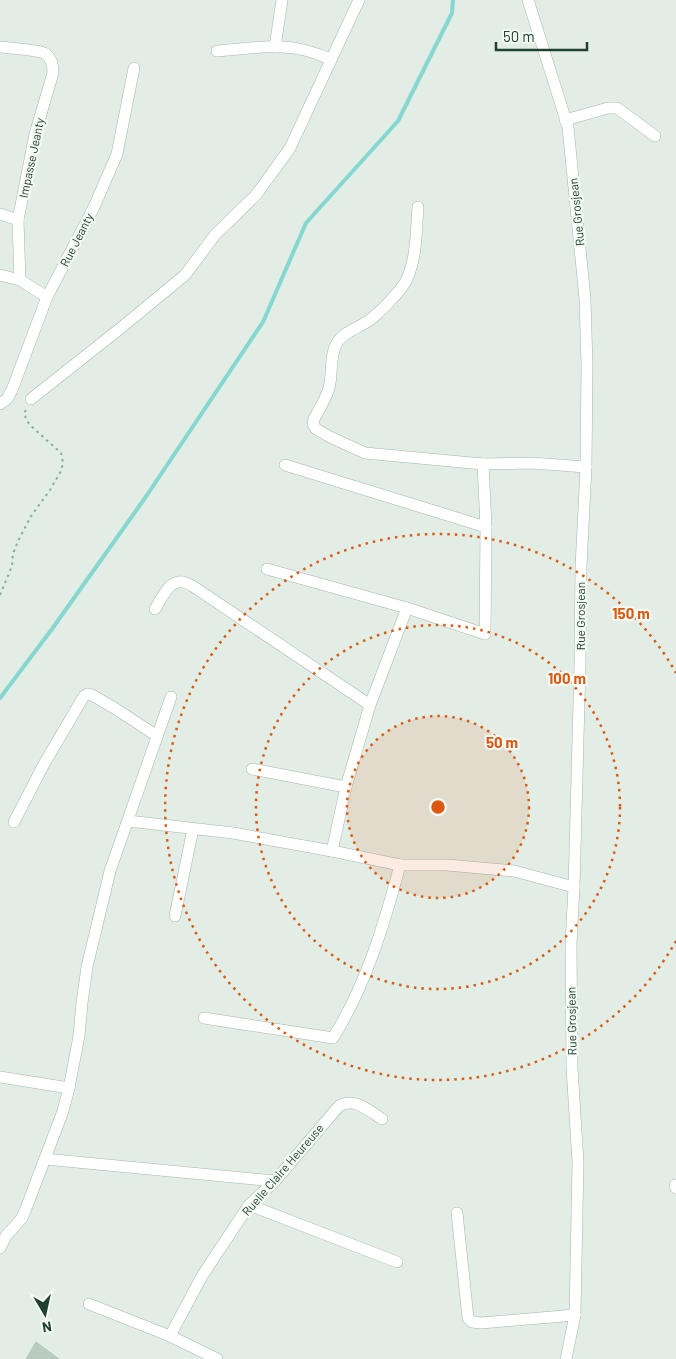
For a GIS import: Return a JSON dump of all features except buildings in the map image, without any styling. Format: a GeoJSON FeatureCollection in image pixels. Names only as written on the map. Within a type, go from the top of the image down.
{"type":"FeatureCollection","features":[{"type":"Feature","properties":{"kind":"street"},"geometry":{"type":"LineString","coordinates":[[275,47],[282,0]]}},
{"type":"Feature","properties":{"kind":"street"},"geometry":{"type":"LineString","coordinates":[[31,399],[185,275],[215,235],[256,195],[290,148],[359,0]]}},
{"type":"Feature","properties":{"kind":"street","name":"Rue Grosjean"},"geometry":{"type":"LineString","coordinates":[[528,0],[568,127],[585,299],[587,365],[586,467],[581,567],[580,665],[571,944],[572,1068],[578,1162],[574,1315],[566,1359]]}},
{"type":"Feature","properties":{"kind":"street","name":"Impasse Jeanty"},"geometry":{"type":"LineString","coordinates":[[0,47],[43,52],[53,64],[54,73],[35,134],[18,220],[20,280]]}},
{"type":"Feature","properties":{"kind":"street"},"geometry":{"type":"LineString","coordinates":[[217,51],[275,47],[305,50],[331,59]]}},
{"type":"Feature","properties":{"kind":"street","name":"Rue Jeanty"},"geometry":{"type":"LineString","coordinates":[[0,404],[7,399],[12,390],[47,297],[94,207],[117,154],[134,68]]}},
{"type":"Feature","properties":{"kind":"street"},"geometry":{"type":"LineString","coordinates":[[566,120],[608,108],[617,108],[655,136]]}},
{"type":"Feature","properties":{"kind":"street"},"geometry":{"type":"LineString","coordinates":[[418,207],[414,254],[407,279],[397,293],[372,318],[341,337],[336,344],[329,389],[314,419],[313,424],[316,429],[330,438],[365,453],[483,464],[532,462],[586,467]]}},
{"type":"Feature","properties":{"kind":"street"},"geometry":{"type":"LineString","coordinates":[[0,214],[18,220]]}},
{"type":"Feature","properties":{"kind":"street"},"geometry":{"type":"LineString","coordinates":[[0,275],[20,280],[47,297]]}},
{"type":"Feature","properties":{"kind":"street"},"geometry":{"type":"LineString","coordinates":[[268,568],[407,608],[485,634],[486,527],[483,464]]}},
{"type":"Feature","properties":{"kind":"street"},"geometry":{"type":"LineString","coordinates":[[285,465],[486,527]]}},
{"type":"Feature","properties":{"kind":"street"},"geometry":{"type":"LineString","coordinates":[[155,609],[168,588],[178,582],[184,582],[370,705]]}},
{"type":"Feature","properties":{"kind":"street"},"geometry":{"type":"LineString","coordinates":[[332,851],[346,787],[370,705],[407,608]]}},
{"type":"Feature","properties":{"kind":"street"},"geometry":{"type":"LineString","coordinates":[[14,822],[44,764],[84,696],[87,694],[116,709],[158,736]]}},
{"type":"Feature","properties":{"kind":"street"},"geometry":{"type":"LineString","coordinates":[[0,1248],[6,1236],[22,1218],[63,1111],[79,1036],[87,967],[110,871],[171,698]]}},
{"type":"Feature","properties":{"kind":"street"},"geometry":{"type":"LineString","coordinates":[[252,769],[346,787]]}},
{"type":"Feature","properties":{"kind":"street"},"geometry":{"type":"LineString","coordinates":[[128,821],[233,834],[400,865],[448,865],[514,871],[574,887]]}},
{"type":"Feature","properties":{"kind":"street"},"geometry":{"type":"LineString","coordinates":[[175,916],[193,829]]}},
{"type":"Feature","properties":{"kind":"street"},"geometry":{"type":"LineString","coordinates":[[204,1018],[333,1038],[370,964],[400,865]]}},
{"type":"Feature","properties":{"kind":"street"},"geometry":{"type":"LineString","coordinates":[[0,1077],[69,1088]]}},
{"type":"Feature","properties":{"kind":"street","name":"Ruelle Claire Heureuse"},"geometry":{"type":"LineString","coordinates":[[170,1336],[202,1276],[250,1205],[275,1181],[339,1106],[344,1102],[350,1102],[382,1118]]}},
{"type":"Feature","properties":{"kind":"street"},"geometry":{"type":"LineString","coordinates":[[45,1158],[275,1181]]}},
{"type":"Feature","properties":{"kind":"street"},"geometry":{"type":"LineString","coordinates":[[250,1205],[397,1262]]}},
{"type":"Feature","properties":{"kind":"street"},"geometry":{"type":"LineString","coordinates":[[457,1213],[468,1318],[472,1322],[481,1323],[574,1315]]}},
{"type":"Feature","properties":{"kind":"street"},"geometry":{"type":"LineString","coordinates":[[89,1304],[170,1336],[217,1359]]}},
{"type":"Feature","properties":{"kind":"path"},"geometry":{"type":"LineString","coordinates":[[0,595],[12,566],[13,554],[18,541],[31,516],[61,471],[63,462],[62,453],[26,421],[24,413],[31,399]]}},
{"type":"Feature","properties":{"kind":"waterway"},"geometry":{"type":"LineString","coordinates":[[0,698],[52,629],[145,498],[263,322],[306,223],[398,121],[452,13],[453,0]]}}]}
